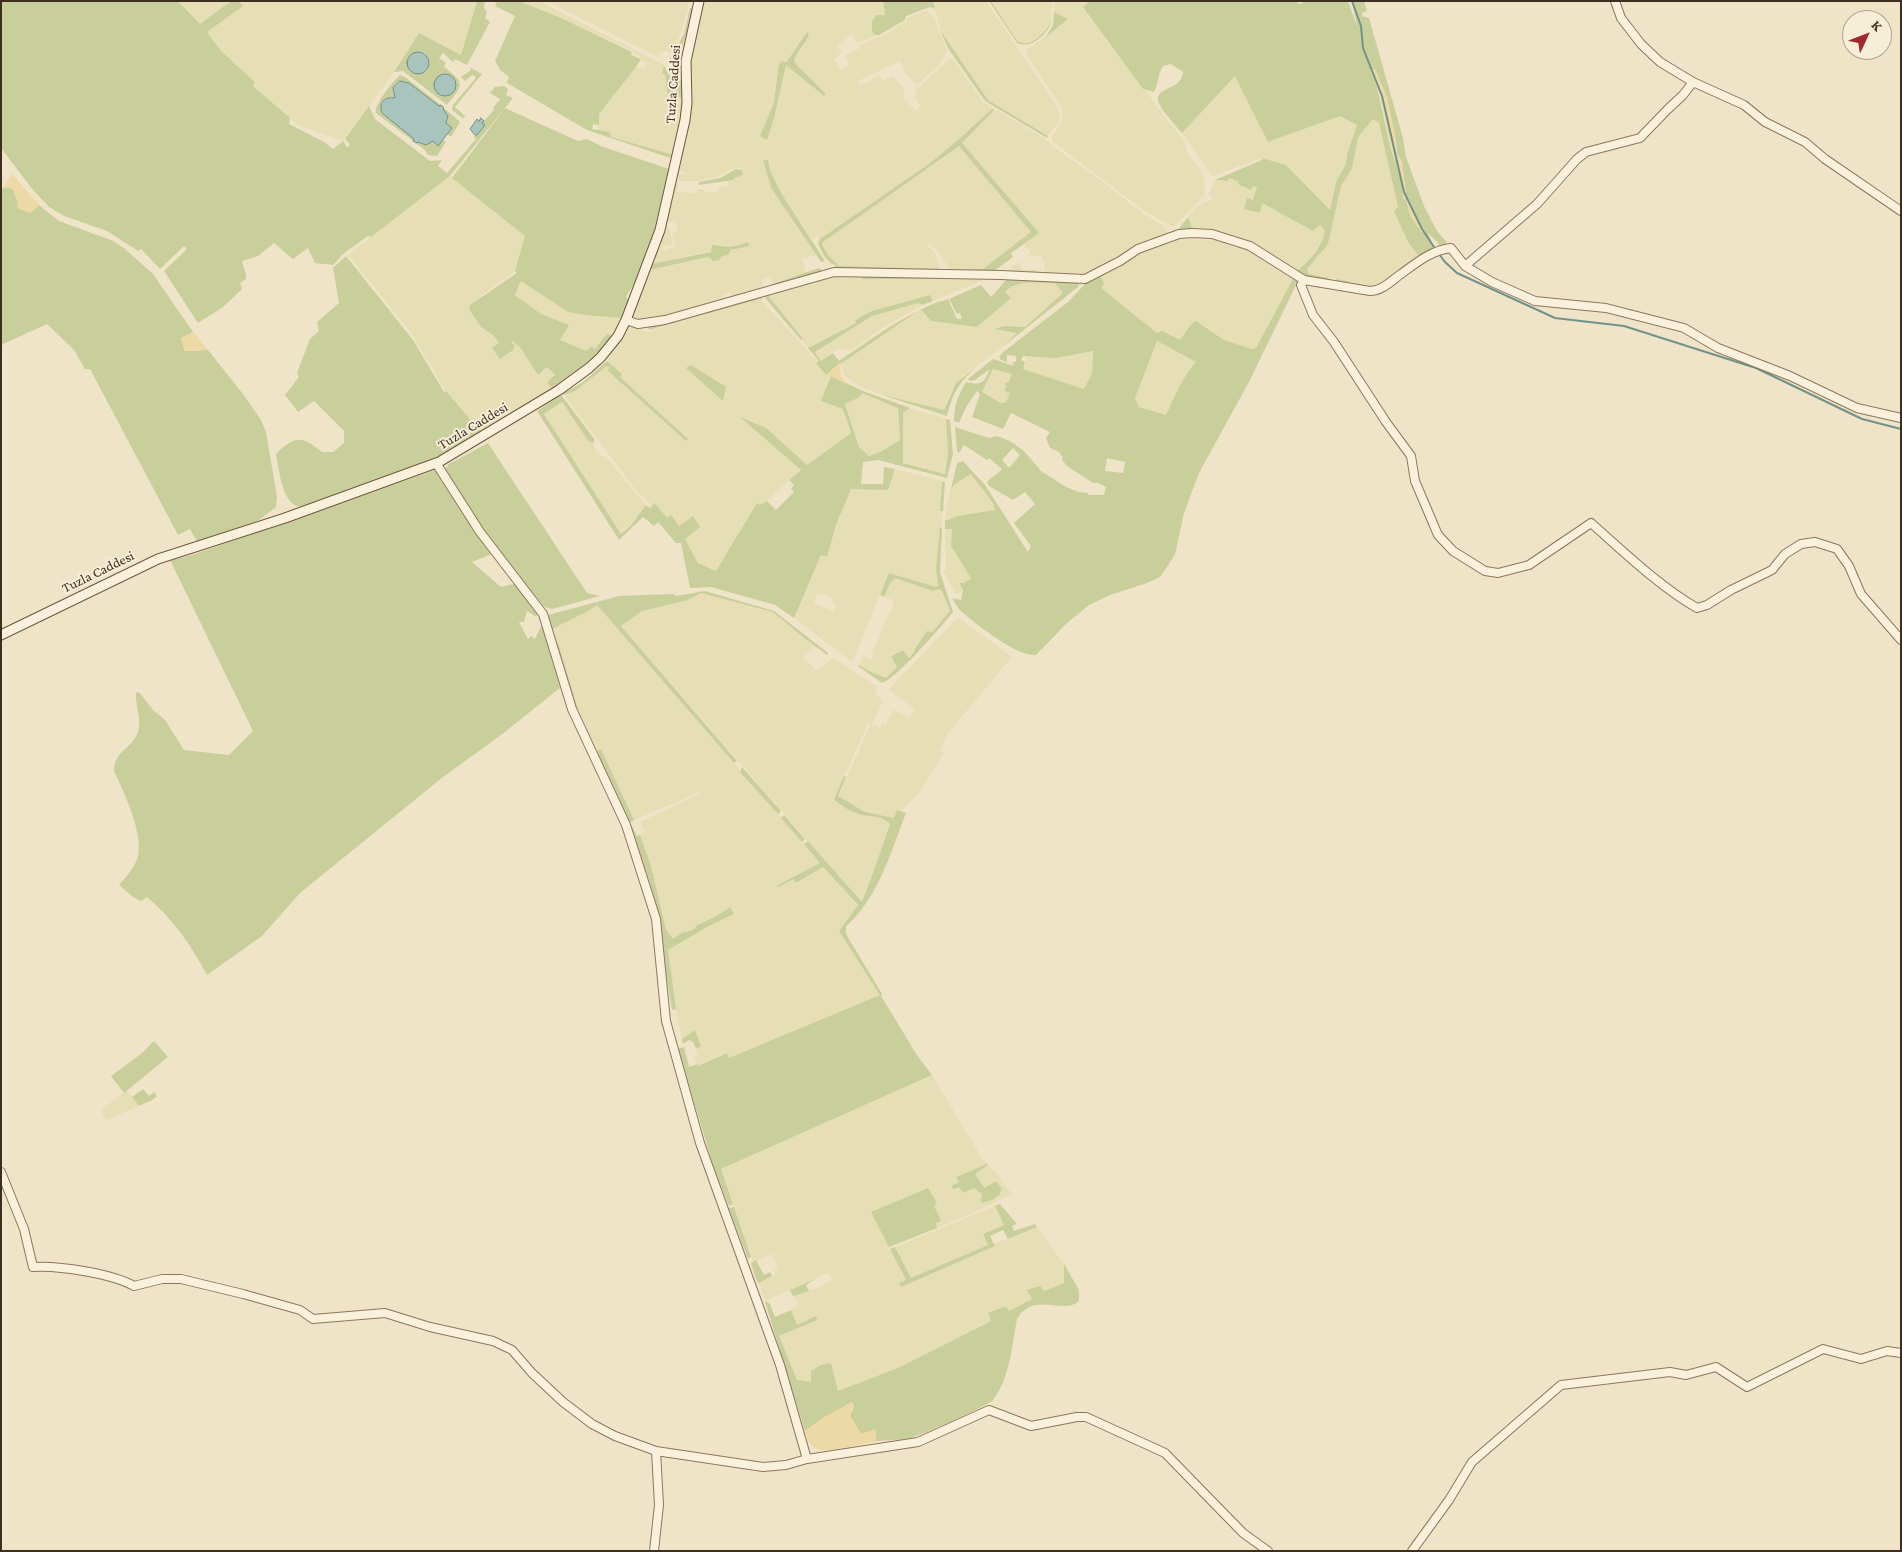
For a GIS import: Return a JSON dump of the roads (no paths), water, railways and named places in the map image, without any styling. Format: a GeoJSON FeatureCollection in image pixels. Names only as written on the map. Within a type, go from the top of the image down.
{"type":"FeatureCollection","features":[{"type":"Feature","properties":{"kind":"main road","name":"Tuzla Caddesi"},"geometry":{"type":"LineString","coordinates":[[1,635],[158,559],[294,515],[436,463],[559,390],[589,368],[601,357],[618,336],[626,320],[660,230],[687,112],[686,62],[699,1]]}},
{"type":"Feature","properties":{"kind":"street"},"geometry":{"type":"LineString","coordinates":[[1615,1],[1621,18],[1650,54],[1693,82],[1744,105],[1765,122],[1805,142],[1825,159],[1901,211]]}},
{"type":"Feature","properties":{"kind":"street"},"geometry":{"type":"LineString","coordinates":[[1465,266],[1537,204],[1577,159],[1586,152],[1640,138],[1683,95],[1693,82]]}},
{"type":"Feature","properties":{"kind":"street"},"geometry":{"type":"LineString","coordinates":[[626,320],[638,324],[665,320],[834,272],[1002,275],[1085,279],[1120,261],[1138,249],[1165,241],[1179,234],[1212,234],[1250,246],[1304,280],[1370,291],[1377,291],[1433,253],[1451,248],[1465,266],[1492,282],[1535,302],[1606,308],[1684,328],[1718,348],[1790,376],[1857,408],[1901,418]]}},
{"type":"Feature","properties":{"kind":"street"},"geometry":{"type":"LineString","coordinates":[[1304,280],[1301,285],[1313,315],[1334,342],[1386,422],[1411,456],[1415,482],[1438,535],[1452,551],[1485,571],[1498,573],[1529,565],[1591,523],[1686,602],[1697,608],[1707,605],[1731,590],[1772,570],[1786,554],[1801,544],[1815,542],[1837,549],[1849,566],[1861,594],[1901,640]]}},
{"type":"Feature","properties":{"kind":"street"},"geometry":{"type":"LineString","coordinates":[[436,463],[480,532],[543,614],[572,708],[626,825],[656,919],[666,1021],[698,1134],[780,1365],[806,1459]]}},
{"type":"Feature","properties":{"kind":"street"},"geometry":{"type":"LineString","coordinates":[[1,1172],[24,1229],[33,1267],[43,1266],[103,1274],[123,1280],[134,1286],[162,1279],[181,1280],[243,1294],[300,1310],[313,1319],[385,1313],[430,1327],[493,1341],[512,1350],[532,1373],[563,1402],[592,1424],[614,1436],[656,1451],[763,1467],[786,1465],[806,1459],[918,1442],[989,1410],[1031,1426],[1077,1416],[1086,1417],[1165,1453],[1243,1533],[1268,1551]]}},
{"type":"Feature","properties":{"kind":"street"},"geometry":{"type":"LineString","coordinates":[[1412,1551],[1449,1500],[1472,1462],[1561,1386],[1670,1372],[1686,1375],[1716,1367],[1747,1387],[1823,1349],[1861,1359],[1888,1351],[1901,1352]]}},
{"type":"Feature","properties":{"kind":"street"},"geometry":{"type":"LineString","coordinates":[[654,1551],[659,1505],[656,1451]]}},
{"type":"Feature","properties":{"kind":"water"},"geometry":{"type":"Polygon","coordinates":[[[418,52],[426,55],[429,63],[426,71],[418,74],[410,71],[407,63],[410,55],[418,52]]]}},
{"type":"Feature","properties":{"kind":"water"},"geometry":{"type":"Polygon","coordinates":[[[445,74],[453,77],[456,85],[453,93],[445,96],[437,93],[434,85],[437,77],[445,74]]]}},
{"type":"Feature","properties":{"kind":"water"},"geometry":{"type":"Polygon","coordinates":[[[400,81],[409,83],[444,108],[448,116],[446,123],[452,128],[438,146],[433,141],[426,145],[413,141],[414,139],[382,113],[381,106],[383,101],[388,98],[395,98],[393,88],[400,81]]]}},
{"type":"Feature","properties":{"kind":"water"},"geometry":{"type":"Polygon","coordinates":[[[481,118],[484,121],[482,123],[485,125],[475,135],[470,129],[477,119],[479,121],[481,118]]]}},
{"type":"Feature","properties":{"kind":"waterway"},"geometry":{"type":"LineString","coordinates":[[1352,1],[1361,26],[1363,48],[1382,96],[1404,192],[1422,229],[1436,250]]}},
{"type":"Feature","properties":{"kind":"waterway"},"geometry":{"type":"LineString","coordinates":[[1439,254],[1457,273],[1555,318],[1624,326],[1756,368],[1862,419],[1901,429]]}}]}
